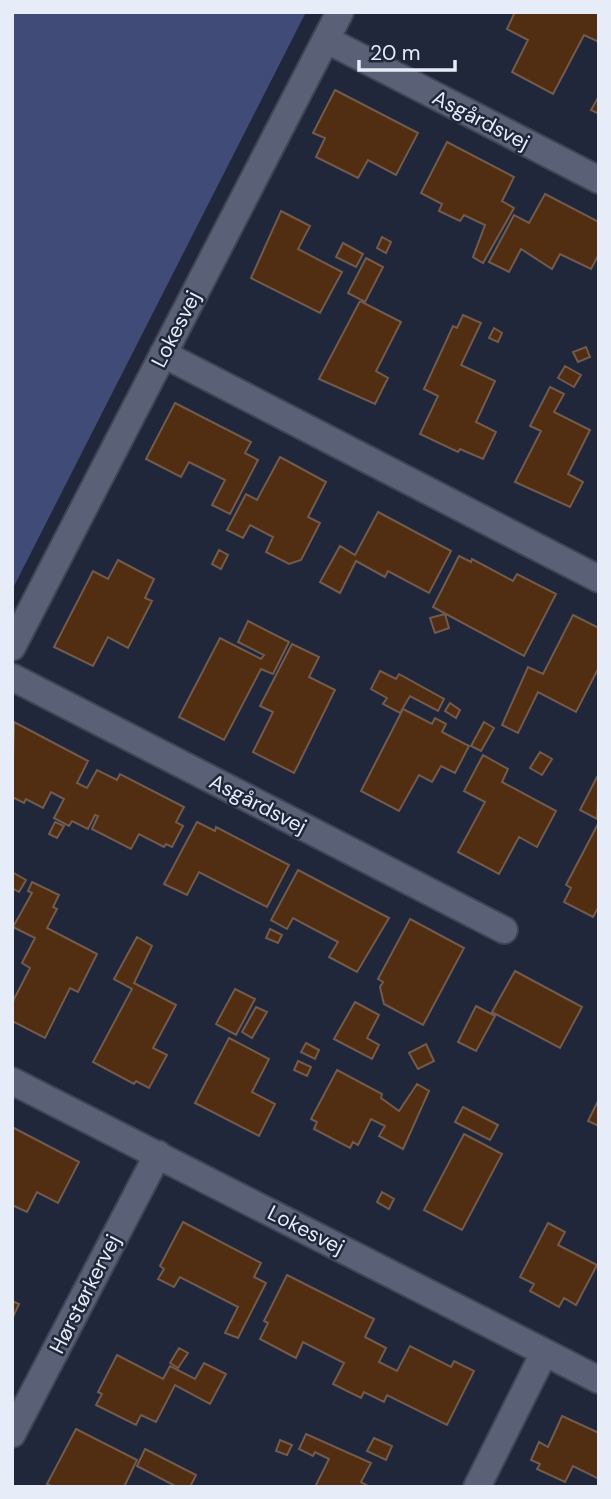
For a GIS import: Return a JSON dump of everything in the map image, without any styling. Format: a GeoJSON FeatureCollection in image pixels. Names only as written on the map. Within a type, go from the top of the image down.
{"type":"FeatureCollection","features":[{"type":"Feature","properties":{"kind":"street","name":"Lokesvej"},"geometry":{"type":"LineString","coordinates":[[12,647],[340,12]]}},
{"type":"Feature","properties":{"kind":"street","name":"Asgårdsvej"},"geometry":{"type":"LineString","coordinates":[[327,40],[599,180]]}},
{"type":"Feature","properties":{"kind":"street"},"geometry":{"type":"LineString","coordinates":[[163,354],[599,579]]}},
{"type":"Feature","properties":{"kind":"street","name":"Asgårdsvej"},"geometry":{"type":"LineString","coordinates":[[12,677],[504,930]]}},
{"type":"Feature","properties":{"kind":"street","name":"Lokesvej"},"geometry":{"type":"LineString","coordinates":[[12,1081],[599,1380]]}},
{"type":"Feature","properties":{"kind":"street","name":"Hørstørkervej"},"geometry":{"type":"LineString","coordinates":[[12,1434],[158,1154]]}},
{"type":"Feature","properties":{"kind":"street"},"geometry":{"type":"LineString","coordinates":[[477,1487],[544,1353]]}},
{"type":"Feature","properties":{"kind":"shaded area"},"geometry":{"type":"Polygon","coordinates":[[[12,12],[306,12],[12,590],[12,12]]]}},
{"type":"Feature","properties":{"kind":"building"},"geometry":{"type":"Polygon","coordinates":[[[515,12],[599,12],[599,42],[584,35],[553,94],[512,72],[528,40],[507,29],[515,12]]]}},
{"type":"Feature","properties":{"kind":"building"},"geometry":{"type":"Polygon","coordinates":[[[335,90],[418,133],[396,175],[368,160],[358,178],[316,157],[325,138],[313,133],[335,90]]]}},
{"type":"Feature","properties":{"kind":"building"},"geometry":{"type":"Polygon","coordinates":[[[599,96],[599,114],[591,110],[599,96]]]}},
{"type":"Feature","properties":{"kind":"building"},"geometry":{"type":"Polygon","coordinates":[[[447,142],[514,177],[502,201],[514,208],[483,263],[473,257],[485,225],[464,215],[460,221],[439,211],[442,204],[421,193],[447,142]]]}},
{"type":"Feature","properties":{"kind":"building"},"geometry":{"type":"Polygon","coordinates":[[[545,194],[599,222],[599,254],[591,269],[560,254],[552,269],[521,249],[509,272],[489,262],[514,215],[529,223],[545,194]]]}},
{"type":"Feature","properties":{"kind":"building"},"geometry":{"type":"Polygon","coordinates":[[[281,211],[310,226],[298,249],[342,272],[320,313],[251,278],[281,211]]]}},
{"type":"Feature","properties":{"kind":"building"},"geometry":{"type":"Polygon","coordinates":[[[382,237],[391,242],[386,253],[377,248],[382,237]]]}},
{"type":"Feature","properties":{"kind":"building"},"geometry":{"type":"Polygon","coordinates":[[[343,243],[363,254],[356,267],[336,257],[343,243]]]}},
{"type":"Feature","properties":{"kind":"building"},"geometry":{"type":"Polygon","coordinates":[[[366,258],[383,267],[365,302],[348,293],[366,258]]]}},
{"type":"Feature","properties":{"kind":"building"},"geometry":{"type":"Polygon","coordinates":[[[360,301],[401,322],[376,371],[388,378],[375,404],[319,379],[360,301]]]}},
{"type":"Feature","properties":{"kind":"building"},"geometry":{"type":"Polygon","coordinates":[[[463,315],[481,323],[461,365],[495,381],[476,422],[496,432],[483,459],[460,449],[458,452],[420,434],[438,396],[424,389],[453,326],[457,328],[463,315]]]}},
{"type":"Feature","properties":{"kind":"building"},"geometry":{"type":"Polygon","coordinates":[[[494,328],[502,333],[498,342],[489,338],[494,328]]]}},
{"type":"Feature","properties":{"kind":"building"},"geometry":{"type":"Polygon","coordinates":[[[586,347],[590,357],[578,362],[573,352],[586,347]]]}},
{"type":"Feature","properties":{"kind":"building"},"geometry":{"type":"Polygon","coordinates":[[[565,366],[581,375],[574,387],[558,378],[565,366]]]}},
{"type":"Feature","properties":{"kind":"building"},"geometry":{"type":"Polygon","coordinates":[[[550,387],[564,394],[554,412],[590,430],[568,474],[583,482],[570,507],[515,482],[541,431],[530,426],[550,387]]]}},
{"type":"Feature","properties":{"kind":"building"},"geometry":{"type":"Polygon","coordinates":[[[175,403],[251,442],[245,453],[258,460],[230,514],[212,505],[225,480],[189,462],[181,477],[146,459],[175,403]]]}},
{"type":"Feature","properties":{"kind":"building"},"geometry":{"type":"Polygon","coordinates":[[[280,457],[326,482],[308,517],[320,523],[301,560],[289,564],[266,552],[273,537],[250,525],[243,538],[227,530],[246,494],[257,500],[280,457]]]}},
{"type":"Feature","properties":{"kind":"building"},"geometry":{"type":"Polygon","coordinates":[[[378,512],[451,551],[429,593],[388,571],[385,577],[356,561],[340,593],[320,582],[340,546],[355,555],[378,512]]]}},
{"type":"Feature","properties":{"kind":"building"},"geometry":{"type":"Polygon","coordinates":[[[219,550],[228,555],[221,569],[212,564],[219,550]]]}},
{"type":"Feature","properties":{"kind":"building"},"geometry":{"type":"Polygon","coordinates":[[[459,556],[471,562],[472,559],[513,581],[517,574],[556,594],[524,656],[433,607],[459,556]]]}},
{"type":"Feature","properties":{"kind":"building"},"geometry":{"type":"Polygon","coordinates":[[[118,560],[154,579],[145,598],[152,601],[128,648],[108,637],[93,666],[54,647],[93,571],[108,579],[118,560]]]}},
{"type":"Feature","properties":{"kind":"building"},"geometry":{"type":"Polygon","coordinates":[[[445,614],[449,628],[435,633],[430,618],[445,614]]]}},
{"type":"Feature","properties":{"kind":"building"},"geometry":{"type":"Polygon","coordinates":[[[573,615],[599,628],[599,667],[576,712],[538,692],[518,733],[502,725],[528,667],[543,674],[573,615]]]}},
{"type":"Feature","properties":{"kind":"building"},"geometry":{"type":"Polygon","coordinates":[[[248,621],[289,642],[273,674],[261,669],[224,740],[179,717],[220,638],[261,659],[264,655],[238,642],[248,621]]]}},
{"type":"Feature","properties":{"kind":"building"},"geometry":{"type":"Polygon","coordinates":[[[292,644],[319,657],[309,677],[335,690],[294,773],[253,752],[273,712],[260,706],[292,644]]]}},
{"type":"Feature","properties":{"kind":"building"},"geometry":{"type":"Polygon","coordinates":[[[380,671],[396,679],[399,674],[444,699],[438,711],[410,696],[400,713],[383,704],[387,698],[371,689],[380,671]]]}},
{"type":"Feature","properties":{"kind":"building"},"geometry":{"type":"Polygon","coordinates":[[[450,703],[460,710],[456,718],[445,711],[450,703]]]}},
{"type":"Feature","properties":{"kind":"building"},"geometry":{"type":"Polygon","coordinates":[[[403,709],[432,724],[435,718],[446,724],[442,732],[469,746],[455,773],[441,766],[432,782],[419,775],[399,811],[361,791],[403,709]]]}},
{"type":"Feature","properties":{"kind":"building"},"geometry":{"type":"Polygon","coordinates":[[[14,722],[88,761],[77,783],[87,788],[97,770],[117,780],[120,774],[184,807],[176,822],[183,826],[172,847],[166,844],[164,847],[139,834],[131,849],[92,829],[98,816],[95,815],[88,829],[72,821],[69,826],[54,818],[64,799],[51,792],[43,808],[26,799],[24,803],[12,797],[14,722]]]}},
{"type":"Feature","properties":{"kind":"building"},"geometry":{"type":"Polygon","coordinates":[[[484,722],[494,728],[481,751],[471,746],[484,722]]]}},
{"type":"Feature","properties":{"kind":"building"},"geometry":{"type":"Polygon","coordinates":[[[540,752],[552,759],[542,775],[530,768],[540,752]]]}},
{"type":"Feature","properties":{"kind":"building"},"geometry":{"type":"Polygon","coordinates":[[[483,755],[508,769],[502,782],[556,811],[537,847],[519,837],[499,874],[458,852],[485,802],[464,791],[483,755]]]}},
{"type":"Feature","properties":{"kind":"building"},"geometry":{"type":"Polygon","coordinates":[[[597,777],[599,778],[597,819],[580,810],[597,777]]]}},
{"type":"Feature","properties":{"kind":"building"},"geometry":{"type":"Polygon","coordinates":[[[55,822],[64,826],[57,838],[49,834],[55,822]]]}},
{"type":"Feature","properties":{"kind":"building"},"geometry":{"type":"Polygon","coordinates":[[[197,822],[215,831],[216,827],[289,865],[267,907],[199,872],[187,895],[164,884],[197,822]]]}},
{"type":"Feature","properties":{"kind":"building"},"geometry":{"type":"Polygon","coordinates":[[[599,822],[599,906],[593,917],[564,902],[571,888],[566,885],[599,822]]]}},
{"type":"Feature","properties":{"kind":"building"},"geometry":{"type":"Polygon","coordinates":[[[298,870],[389,918],[357,972],[329,957],[338,942],[293,918],[287,929],[271,920],[298,870]]]}},
{"type":"Feature","properties":{"kind":"building"},"geometry":{"type":"Polygon","coordinates":[[[12,872],[26,880],[19,892],[12,888],[12,872]]]}},
{"type":"Feature","properties":{"kind":"building"},"geometry":{"type":"Polygon","coordinates":[[[32,882],[59,895],[53,907],[57,909],[47,928],[97,954],[78,992],[70,988],[45,1038],[12,1021],[12,1003],[30,968],[22,963],[35,938],[13,927],[32,893],[28,891],[32,882]]]}},
{"type":"Feature","properties":{"kind":"building"},"geometry":{"type":"Polygon","coordinates":[[[410,919],[464,948],[423,1025],[384,1004],[380,987],[383,982],[378,979],[410,919]]]}},
{"type":"Feature","properties":{"kind":"building"},"geometry":{"type":"Polygon","coordinates":[[[270,929],[282,935],[278,943],[266,938],[270,929]]]}},
{"type":"Feature","properties":{"kind":"building"},"geometry":{"type":"Polygon","coordinates":[[[137,937],[152,946],[134,983],[176,1005],[153,1048],[167,1055],[149,1088],[136,1081],[134,1084],[93,1062],[132,989],[114,979],[137,937]]]}},
{"type":"Feature","properties":{"kind":"building"},"geometry":{"type":"Polygon","coordinates":[[[515,971],[582,1007],[560,1048],[492,1012],[515,971]]]}},
{"type":"Feature","properties":{"kind":"building"},"geometry":{"type":"Polygon","coordinates":[[[235,989],[255,999],[236,1035],[216,1024],[235,989]]]}},
{"type":"Feature","properties":{"kind":"building"},"geometry":{"type":"Polygon","coordinates":[[[355,1002],[379,1015],[367,1038],[379,1045],[372,1059],[334,1039],[355,1002]]]}},
{"type":"Feature","properties":{"kind":"building"},"geometry":{"type":"Polygon","coordinates":[[[476,1006],[495,1016],[476,1051],[458,1042],[476,1006]]]}},
{"type":"Feature","properties":{"kind":"building"},"geometry":{"type":"Polygon","coordinates":[[[256,1007],[267,1012],[252,1038],[242,1032],[256,1007]]]}},
{"type":"Feature","properties":{"kind":"building"},"geometry":{"type":"Polygon","coordinates":[[[229,1038],[269,1059],[252,1092],[275,1104],[259,1136],[195,1103],[229,1038]]]}},
{"type":"Feature","properties":{"kind":"building"},"geometry":{"type":"Polygon","coordinates":[[[306,1043],[319,1050],[315,1059],[301,1052],[306,1043]]]}},
{"type":"Feature","properties":{"kind":"building"},"geometry":{"type":"Polygon","coordinates":[[[426,1044],[434,1061],[418,1069],[409,1053],[426,1044]]]}},
{"type":"Feature","properties":{"kind":"building"},"geometry":{"type":"Polygon","coordinates":[[[298,1061],[311,1067],[307,1076],[294,1070],[298,1061]]]}},
{"type":"Feature","properties":{"kind":"building"},"geometry":{"type":"Polygon","coordinates":[[[337,1070],[382,1094],[381,1098],[399,1111],[417,1084],[429,1091],[403,1149],[379,1136],[385,1126],[371,1119],[358,1145],[353,1142],[350,1148],[314,1129],[317,1122],[311,1119],[337,1070]]]}},
{"type":"Feature","properties":{"kind":"building"},"geometry":{"type":"Polygon","coordinates":[[[599,1099],[599,1126],[588,1121],[599,1099]]]}},
{"type":"Feature","properties":{"kind":"building"},"geometry":{"type":"Polygon","coordinates":[[[463,1107],[498,1125],[490,1140],[455,1122],[463,1107]]]}},
{"type":"Feature","properties":{"kind":"building"},"geometry":{"type":"Polygon","coordinates":[[[12,1127],[79,1162],[58,1203],[37,1192],[27,1212],[12,1205],[12,1127]]]}},
{"type":"Feature","properties":{"kind":"building"},"geometry":{"type":"Polygon","coordinates":[[[464,1134],[502,1154],[462,1230],[424,1210],[464,1134]]]}},
{"type":"Feature","properties":{"kind":"building"},"geometry":{"type":"Polygon","coordinates":[[[382,1192],[394,1199],[389,1209],[377,1202],[382,1192]]]}},
{"type":"Feature","properties":{"kind":"building"},"geometry":{"type":"Polygon","coordinates":[[[183,1222],[261,1263],[254,1277],[266,1283],[238,1338],[225,1333],[238,1307],[180,1277],[174,1287],[158,1279],[164,1269],[160,1266],[183,1222]]]}},
{"type":"Feature","properties":{"kind":"building"},"geometry":{"type":"Polygon","coordinates":[[[548,1223],[565,1232],[558,1245],[597,1265],[576,1305],[564,1298],[559,1307],[530,1291],[534,1284],[520,1277],[548,1223]]]}},
{"type":"Feature","properties":{"kind":"building"},"geometry":{"type":"Polygon","coordinates":[[[287,1275],[374,1319],[365,1337],[386,1348],[379,1362],[397,1371],[410,1346],[451,1367],[454,1361],[474,1371],[447,1425],[387,1395],[384,1402],[364,1392],[361,1398],[333,1384],[344,1363],[303,1342],[296,1358],[260,1339],[268,1323],[264,1321],[287,1275]]]}},
{"type":"Feature","properties":{"kind":"building"},"geometry":{"type":"Polygon","coordinates":[[[12,1301],[19,1304],[12,1319],[12,1301]]]}},
{"type":"Feature","properties":{"kind":"building"},"geometry":{"type":"Polygon","coordinates":[[[179,1348],[188,1353],[178,1368],[170,1363],[179,1348]]]}},
{"type":"Feature","properties":{"kind":"building"},"geometry":{"type":"Polygon","coordinates":[[[117,1355],[163,1379],[170,1366],[195,1379],[204,1363],[226,1374],[210,1404],[175,1385],[156,1422],[141,1415],[136,1425],[96,1405],[102,1394],[98,1392],[117,1355]]]}},
{"type":"Feature","properties":{"kind":"building"},"geometry":{"type":"Polygon","coordinates":[[[562,1416],[599,1433],[599,1479],[573,1466],[565,1482],[537,1469],[540,1464],[531,1460],[539,1442],[548,1447],[562,1416]]]}},
{"type":"Feature","properties":{"kind":"building"},"geometry":{"type":"Polygon","coordinates":[[[76,1429],[137,1460],[124,1487],[53,1487],[47,1484],[76,1429]]]}},
{"type":"Feature","properties":{"kind":"building"},"geometry":{"type":"Polygon","coordinates":[[[306,1434],[371,1463],[361,1482],[370,1487],[315,1487],[329,1459],[315,1452],[313,1456],[299,1449],[306,1434]]]}},
{"type":"Feature","properties":{"kind":"building"},"geometry":{"type":"Polygon","coordinates":[[[374,1438],[392,1446],[386,1460],[367,1451],[374,1438]]]}},
{"type":"Feature","properties":{"kind":"building"},"geometry":{"type":"Polygon","coordinates":[[[280,1440],[292,1445],[287,1455],[276,1451],[280,1440]]]}},
{"type":"Feature","properties":{"kind":"building"},"geometry":{"type":"Polygon","coordinates":[[[145,1449],[196,1475],[190,1487],[177,1487],[137,1466],[145,1449]]]}}]}
